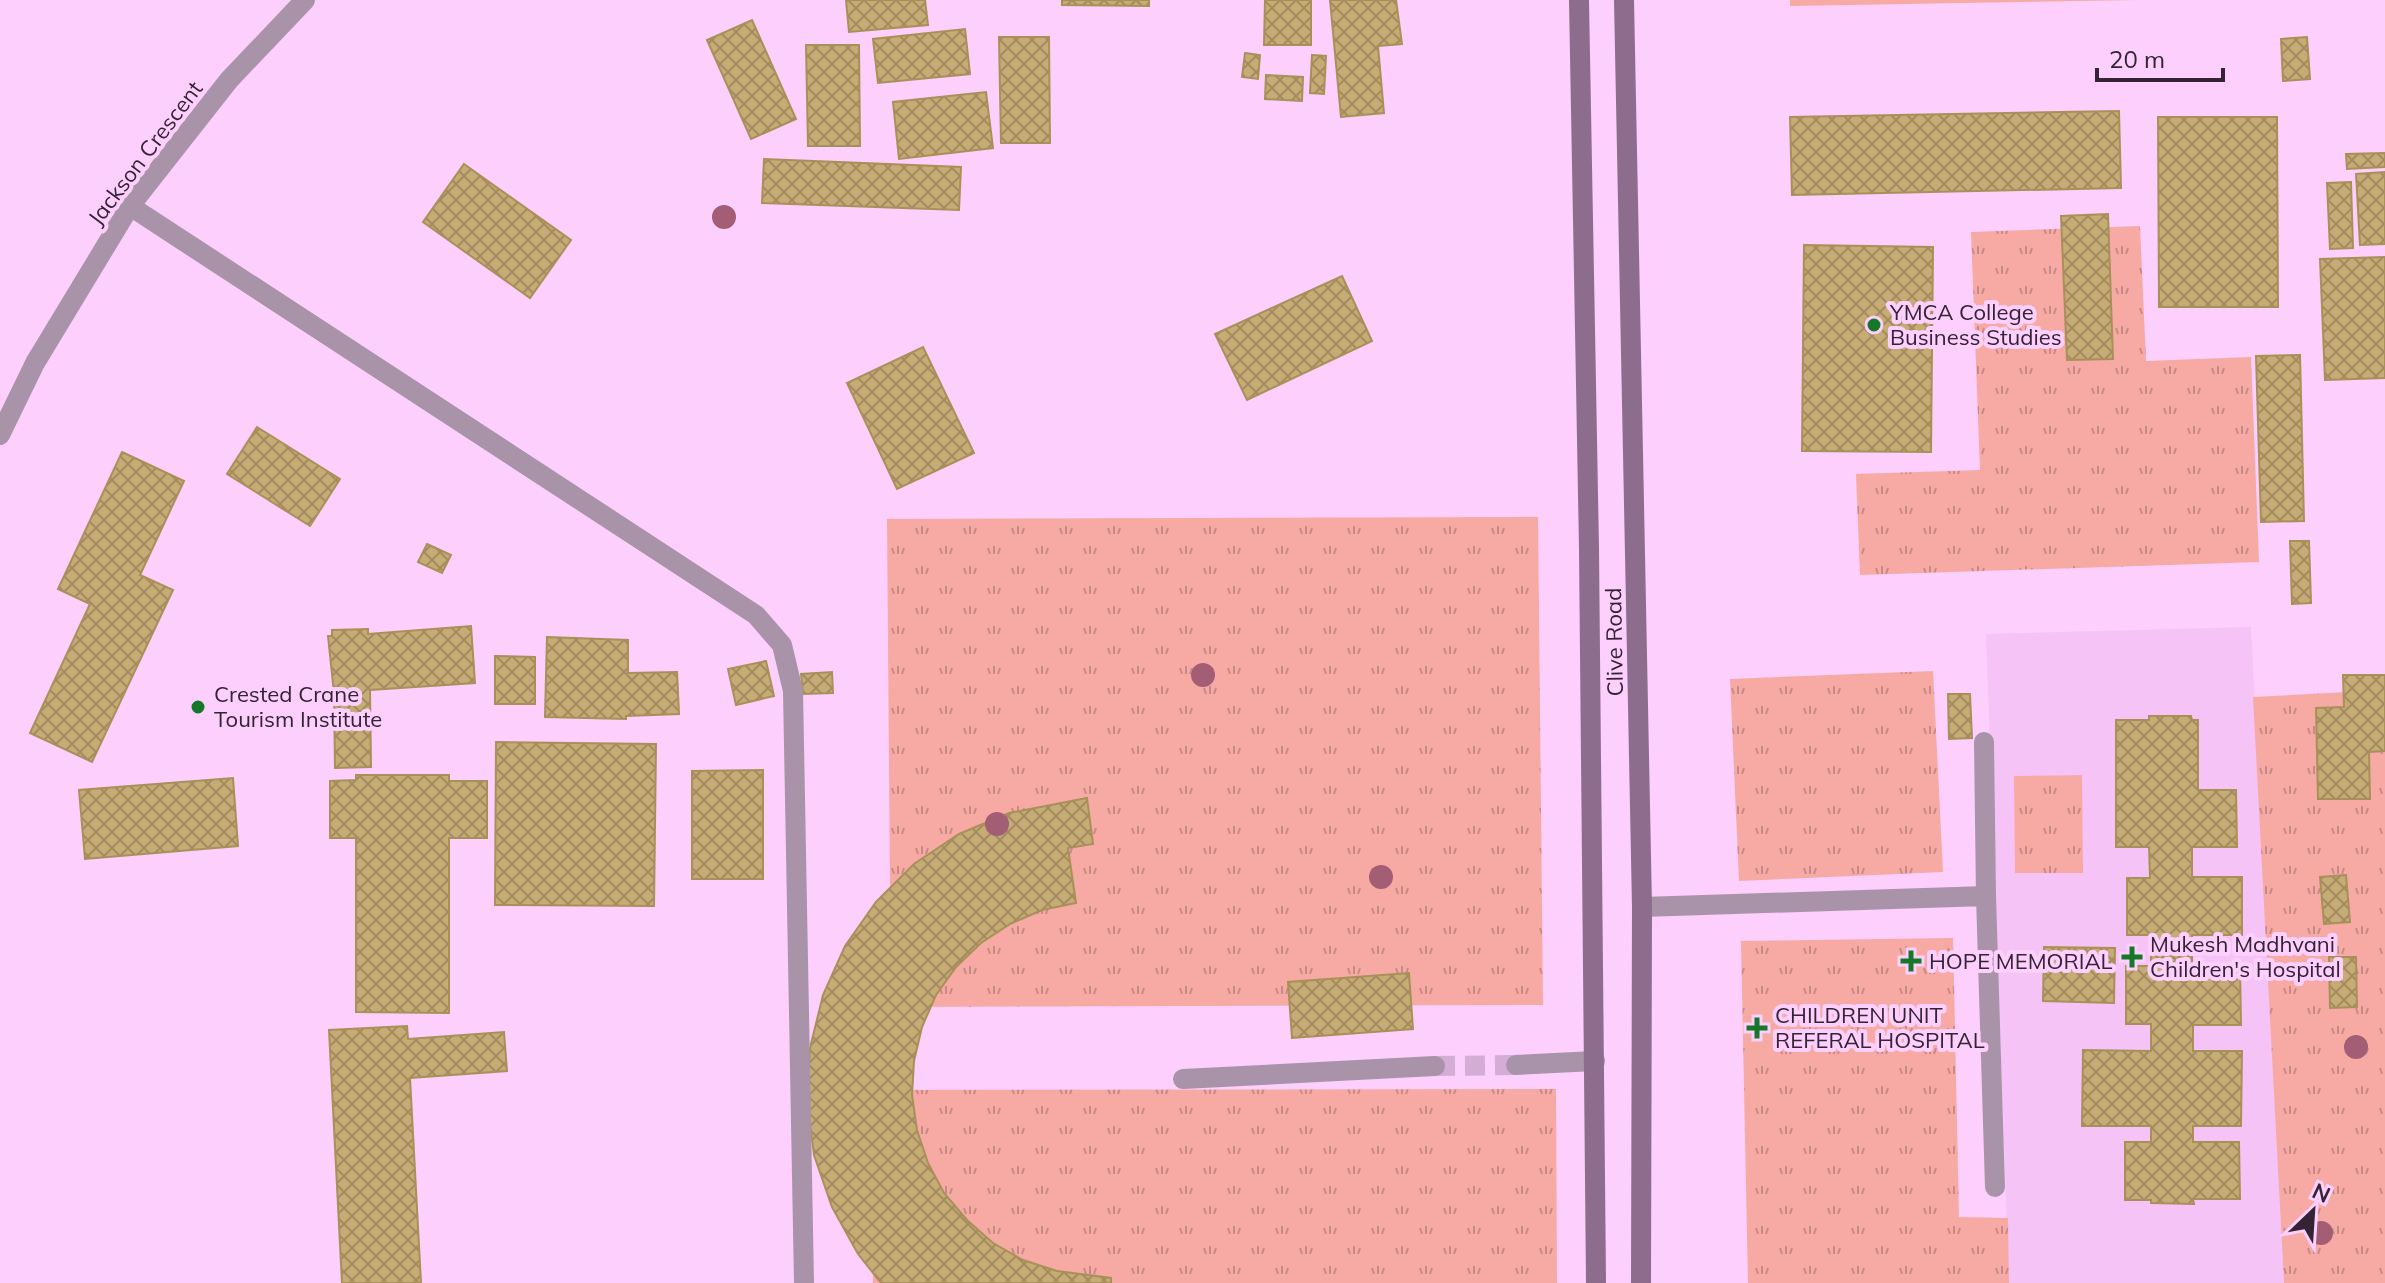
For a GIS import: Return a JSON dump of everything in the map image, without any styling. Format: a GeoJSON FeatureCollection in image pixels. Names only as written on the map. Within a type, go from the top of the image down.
{"type":"FeatureCollection","features":[{"type":"Feature","properties":{"kind":"street","name":"Jackson Crescent"},"geometry":{"type":"LineString","coordinates":[[0,435],[35,363],[130,206],[229,80],[305,0]]}},
{"type":"Feature","properties":{"kind":"street","name":"Clive Road"},"geometry":{"type":"LineString","coordinates":[[1579,0],[1596,1283]]}},
{"type":"Feature","properties":{"kind":"street","name":"Clive Road"},"geometry":{"type":"LineString","coordinates":[[1624,0],[1642,907],[1641,1283]]}},
{"type":"Feature","properties":{"kind":"street"},"geometry":{"type":"LineString","coordinates":[[130,206],[756,615],[782,645],[793,691],[804,1283]]}},
{"type":"Feature","properties":{"kind":"street"},"geometry":{"type":"LineString","coordinates":[[1984,742],[1995,1187]]}},
{"type":"Feature","properties":{"kind":"street"},"geometry":{"type":"LineString","coordinates":[[1642,907],[1986,896]]}},
{"type":"Feature","properties":{"kind":"street"},"geometry":{"type":"LineString","coordinates":[[1516,1065],[1595,1061]]}},
{"type":"Feature","properties":{"kind":"street"},"geometry":{"type":"LineString","coordinates":[[1183,1079],[1435,1066]]}},
{"type":"Feature","properties":{"kind":"shaded area","name":"Mukesh Madhvani Children's Hospital"},"geometry":{"type":"Polygon","coordinates":[[[2251,627],[2284,1283],[2009,1283],[1986,634],[2251,627]]]}},
{"type":"Feature","properties":{"kind":"green space"},"geometry":{"type":"Polygon","coordinates":[[[1790,0],[2137,0],[1790,6],[1790,0]]]}},
{"type":"Feature","properties":{"kind":"green space"},"geometry":{"type":"Polygon","coordinates":[[[2140,226],[2146,361],[2251,357],[2259,562],[1860,575],[1856,474],[1980,470],[1971,232],[2140,226]]]}},
{"type":"Feature","properties":{"kind":"green space"},"geometry":{"type":"Polygon","coordinates":[[[1538,517],[1543,1005],[891,1007],[887,519],[1538,517]]]}},
{"type":"Feature","properties":{"kind":"green space"},"geometry":{"type":"Polygon","coordinates":[[[1933,671],[1943,872],[1739,881],[1730,679],[1933,671]]]}},
{"type":"Feature","properties":{"kind":"green space"},"geometry":{"type":"Polygon","coordinates":[[[2385,690],[2385,1283],[2284,1283],[2253,697],[2385,690]]]}},
{"type":"Feature","properties":{"kind":"green space"},"geometry":{"type":"Polygon","coordinates":[[[2082,775],[2083,873],[2015,873],[2014,776],[2082,775]]]}},
{"type":"Feature","properties":{"kind":"green space"},"geometry":{"type":"Polygon","coordinates":[[[1953,938],[1959,1217],[2008,1218],[2009,1283],[1748,1283],[1741,941],[1953,938]]]}},
{"type":"Feature","properties":{"kind":"green space"},"geometry":{"type":"Polygon","coordinates":[[[1556,1089],[1557,1283],[873,1283],[872,1090],[1556,1089]]]}},
{"type":"Feature","properties":{"kind":"building"},"geometry":{"type":"Polygon","coordinates":[[[846,0],[925,0],[928,25],[849,32],[846,0]]]}},
{"type":"Feature","properties":{"kind":"building"},"geometry":{"type":"Polygon","coordinates":[[[1062,0],[1149,0],[1149,6],[1062,5],[1062,0]]]}},
{"type":"Feature","properties":{"kind":"building"},"geometry":{"type":"Polygon","coordinates":[[[1265,0],[1311,0],[1311,45],[1264,45],[1265,0]]]}},
{"type":"Feature","properties":{"kind":"building"},"geometry":{"type":"Polygon","coordinates":[[[1330,0],[1396,0],[1402,44],[1378,46],[1384,113],[1341,117],[1330,0]]]}},
{"type":"Feature","properties":{"kind":"building"},"geometry":{"type":"Polygon","coordinates":[[[752,20],[796,119],[751,139],[707,40],[752,20]]]}},
{"type":"Feature","properties":{"kind":"building"},"geometry":{"type":"Polygon","coordinates":[[[965,29],[970,74],[878,83],[873,39],[965,29]]]}},
{"type":"Feature","properties":{"kind":"building"},"geometry":{"type":"Polygon","coordinates":[[[999,37],[1049,37],[1050,143],[1001,143],[999,37]]]}},
{"type":"Feature","properties":{"kind":"building"},"geometry":{"type":"Polygon","coordinates":[[[2307,37],[2310,79],[2283,81],[2281,39],[2307,37]]]}},
{"type":"Feature","properties":{"kind":"building"},"geometry":{"type":"Polygon","coordinates":[[[806,45],[859,45],[860,146],[808,146],[806,45]]]}},
{"type":"Feature","properties":{"kind":"building"},"geometry":{"type":"Polygon","coordinates":[[[1245,53],[1260,55],[1258,79],[1242,77],[1245,53]]]}},
{"type":"Feature","properties":{"kind":"building"},"geometry":{"type":"Polygon","coordinates":[[[1312,55],[1326,56],[1324,94],[1310,93],[1312,55]]]}},
{"type":"Feature","properties":{"kind":"building"},"geometry":{"type":"Polygon","coordinates":[[[1266,75],[1303,77],[1302,101],[1265,99],[1266,75]]]}},
{"type":"Feature","properties":{"kind":"building"},"geometry":{"type":"Polygon","coordinates":[[[986,92],[993,148],[899,159],[893,102],[986,92]]]}},
{"type":"Feature","properties":{"kind":"building"},"geometry":{"type":"Polygon","coordinates":[[[2119,111],[2121,188],[1792,195],[1790,117],[2119,111]]]}},
{"type":"Feature","properties":{"kind":"building"},"geometry":{"type":"Polygon","coordinates":[[[2158,117],[2277,117],[2278,307],[2159,307],[2158,117]]]}},
{"type":"Feature","properties":{"kind":"building"},"geometry":{"type":"Polygon","coordinates":[[[2385,153],[2385,167],[2347,169],[2346,154],[2385,153]]]}},
{"type":"Feature","properties":{"kind":"building"},"geometry":{"type":"Polygon","coordinates":[[[764,159],[961,167],[959,210],[762,203],[764,159]]]}},
{"type":"Feature","properties":{"kind":"building"},"geometry":{"type":"Polygon","coordinates":[[[464,164],[571,240],[530,298],[423,222],[464,164]]]}},
{"type":"Feature","properties":{"kind":"building"},"geometry":{"type":"Polygon","coordinates":[[[2385,172],[2385,244],[2360,245],[2356,174],[2385,172]]]}},
{"type":"Feature","properties":{"kind":"building"},"geometry":{"type":"Polygon","coordinates":[[[2351,182],[2353,248],[2330,249],[2327,183],[2351,182]]]}},
{"type":"Feature","properties":{"kind":"building"},"geometry":{"type":"Polygon","coordinates":[[[2108,214],[2113,359],[2067,360],[2061,216],[2108,214]]]}},
{"type":"Feature","properties":{"kind":"building"},"geometry":{"type":"Polygon","coordinates":[[[1804,245],[1933,247],[1931,452],[1802,451],[1804,245]]]}},
{"type":"Feature","properties":{"kind":"building"},"geometry":{"type":"Polygon","coordinates":[[[2385,257],[2385,378],[2325,380],[2320,259],[2385,257]]]}},
{"type":"Feature","properties":{"kind":"building"},"geometry":{"type":"Polygon","coordinates":[[[1342,276],[1372,341],[1247,400],[1215,334],[1342,276]]]}},
{"type":"Feature","properties":{"kind":"building"},"geometry":{"type":"Polygon","coordinates":[[[923,347],[974,453],[897,489],[847,383],[923,347]]]}},
{"type":"Feature","properties":{"kind":"building"},"geometry":{"type":"Polygon","coordinates":[[[2300,355],[2304,521],[2261,522],[2256,356],[2300,355]]]}},
{"type":"Feature","properties":{"kind":"building"},"geometry":{"type":"Polygon","coordinates":[[[257,427],[340,479],[310,526],[227,474],[257,427]]]}},
{"type":"Feature","properties":{"kind":"building"},"geometry":{"type":"Polygon","coordinates":[[[122,452],[184,481],[140,575],[173,590],[92,762],[30,733],[90,604],[58,589],[122,452]]]}},
{"type":"Feature","properties":{"kind":"building"},"geometry":{"type":"Polygon","coordinates":[[[2290,541],[2309,541],[2311,603],[2292,604],[2290,541]]]}},
{"type":"Feature","properties":{"kind":"building"},"geometry":{"type":"Polygon","coordinates":[[[427,544],[451,555],[442,573],[418,562],[427,544]]]}},
{"type":"Feature","properties":{"kind":"building"},"geometry":{"type":"Polygon","coordinates":[[[471,626],[475,683],[370,690],[371,767],[335,768],[334,693],[328,636],[332,636],[332,630],[368,629],[368,634],[471,626]]]}},
{"type":"Feature","properties":{"kind":"building"},"geometry":{"type":"Polygon","coordinates":[[[547,637],[628,640],[628,673],[677,672],[679,714],[626,716],[626,719],[545,717],[547,637]]]}},
{"type":"Feature","properties":{"kind":"building"},"geometry":{"type":"Polygon","coordinates":[[[495,656],[535,657],[535,704],[495,704],[495,656]]]}},
{"type":"Feature","properties":{"kind":"building"},"geometry":{"type":"Polygon","coordinates":[[[766,661],[774,696],[736,705],[728,669],[766,661]]]}},
{"type":"Feature","properties":{"kind":"building"},"geometry":{"type":"Polygon","coordinates":[[[832,672],[833,693],[803,694],[801,674],[832,672]]]}},
{"type":"Feature","properties":{"kind":"building"},"geometry":{"type":"Polygon","coordinates":[[[2343,675],[2385,675],[2385,751],[2369,752],[2370,799],[2318,799],[2316,708],[2344,707],[2343,675]]]}},
{"type":"Feature","properties":{"kind":"building"},"geometry":{"type":"Polygon","coordinates":[[[1948,694],[1970,694],[1972,738],[1949,739],[1948,694]]]}},
{"type":"Feature","properties":{"kind":"building"},"geometry":{"type":"Polygon","coordinates":[[[2149,716],[2191,716],[2192,720],[2198,720],[2198,790],[2236,790],[2237,847],[2192,847],[2192,877],[2242,877],[2242,935],[2192,935],[2192,967],[2240,967],[2241,1025],[2193,1025],[2193,1051],[2242,1051],[2241,1126],[2193,1126],[2193,1142],[2239,1142],[2240,1199],[2193,1199],[2194,1204],[2125,1200],[2125,1142],[2151,1142],[2151,1126],[2082,1126],[2083,1050],[2151,1051],[2151,1024],[2126,1024],[2126,966],[2151,966],[2151,935],[2127,935],[2127,878],[2150,878],[2149,847],[2116,847],[2116,720],[2149,720],[2149,716]]]}},
{"type":"Feature","properties":{"kind":"building"},"geometry":{"type":"Polygon","coordinates":[[[496,742],[656,744],[654,906],[495,905],[496,742]]]}},
{"type":"Feature","properties":{"kind":"building"},"geometry":{"type":"Polygon","coordinates":[[[763,770],[763,879],[692,879],[692,771],[763,770]]]}},
{"type":"Feature","properties":{"kind":"building"},"geometry":{"type":"Polygon","coordinates":[[[356,775],[449,775],[449,781],[487,781],[487,838],[449,838],[449,1013],[356,1012],[356,838],[330,838],[330,781],[356,780],[356,775]]]}},
{"type":"Feature","properties":{"kind":"building"},"geometry":{"type":"Polygon","coordinates":[[[233,778],[238,846],[85,859],[79,790],[233,778]]]}},
{"type":"Feature","properties":{"kind":"building"},"geometry":{"type":"Polygon","coordinates":[[[1087,798],[1093,844],[1068,848],[1076,903],[1042,910],[1010,924],[981,943],[956,967],[936,995],[922,1027],[914,1061],[912,1095],[917,1130],[928,1163],[944,1193],[967,1220],[993,1243],[1023,1260],[1057,1271],[1111,1278],[1111,1283],[881,1283],[858,1254],[832,1207],[814,1155],[807,1102],[810,1048],[823,995],[845,946],[876,902],[914,864],[959,834],[1009,813],[1087,798]]]}},
{"type":"Feature","properties":{"kind":"building"},"geometry":{"type":"Polygon","coordinates":[[[2346,875],[2350,922],[2324,924],[2320,877],[2346,875]]]}},
{"type":"Feature","properties":{"kind":"building"},"geometry":{"type":"Polygon","coordinates":[[[2044,947],[2115,948],[2114,1003],[2043,1001],[2044,947]]]}},
{"type":"Feature","properties":{"kind":"building"},"geometry":{"type":"Polygon","coordinates":[[[2329,957],[2356,957],[2357,1007],[2330,1008],[2329,957]]]}},
{"type":"Feature","properties":{"kind":"building"},"geometry":{"type":"Polygon","coordinates":[[[1409,973],[1413,1029],[1292,1038],[1288,982],[1409,973]]]}},
{"type":"Feature","properties":{"kind":"building"},"geometry":{"type":"Polygon","coordinates":[[[407,1026],[408,1039],[504,1032],[507,1071],[410,1078],[421,1283],[342,1283],[329,1030],[407,1026]]]}},
{"type":"Feature","properties":{"kind":"tunnel"},"geometry":{"type":"LineString","coordinates":[[1435,1066],[1516,1065]]}},
{"type":"Feature","properties":{"kind":"place","name":"YMCA College Business Studies"},"geometry":{"type":"Point","coordinates":[1874,325]}},
{"type":"Feature","properties":{"kind":"place","name":"Crested Crane Tourism Institute"},"geometry":{"type":"Point","coordinates":[198,707]}},
{"type":"Feature","properties":{"kind":"place","name":"Mukesh Madhvani Children's Hospital"},"geometry":{"type":"Point","coordinates":[2132,957]}},
{"type":"Feature","properties":{"kind":"place","name":"HOPE MEMORIAL"},"geometry":{"type":"Point","coordinates":[1911,961]}},
{"type":"Feature","properties":{"kind":"place","name":"CHILDREN UNIT REFERAL HOSPITAL"},"geometry":{"type":"Point","coordinates":[1757,1028]}}]}
